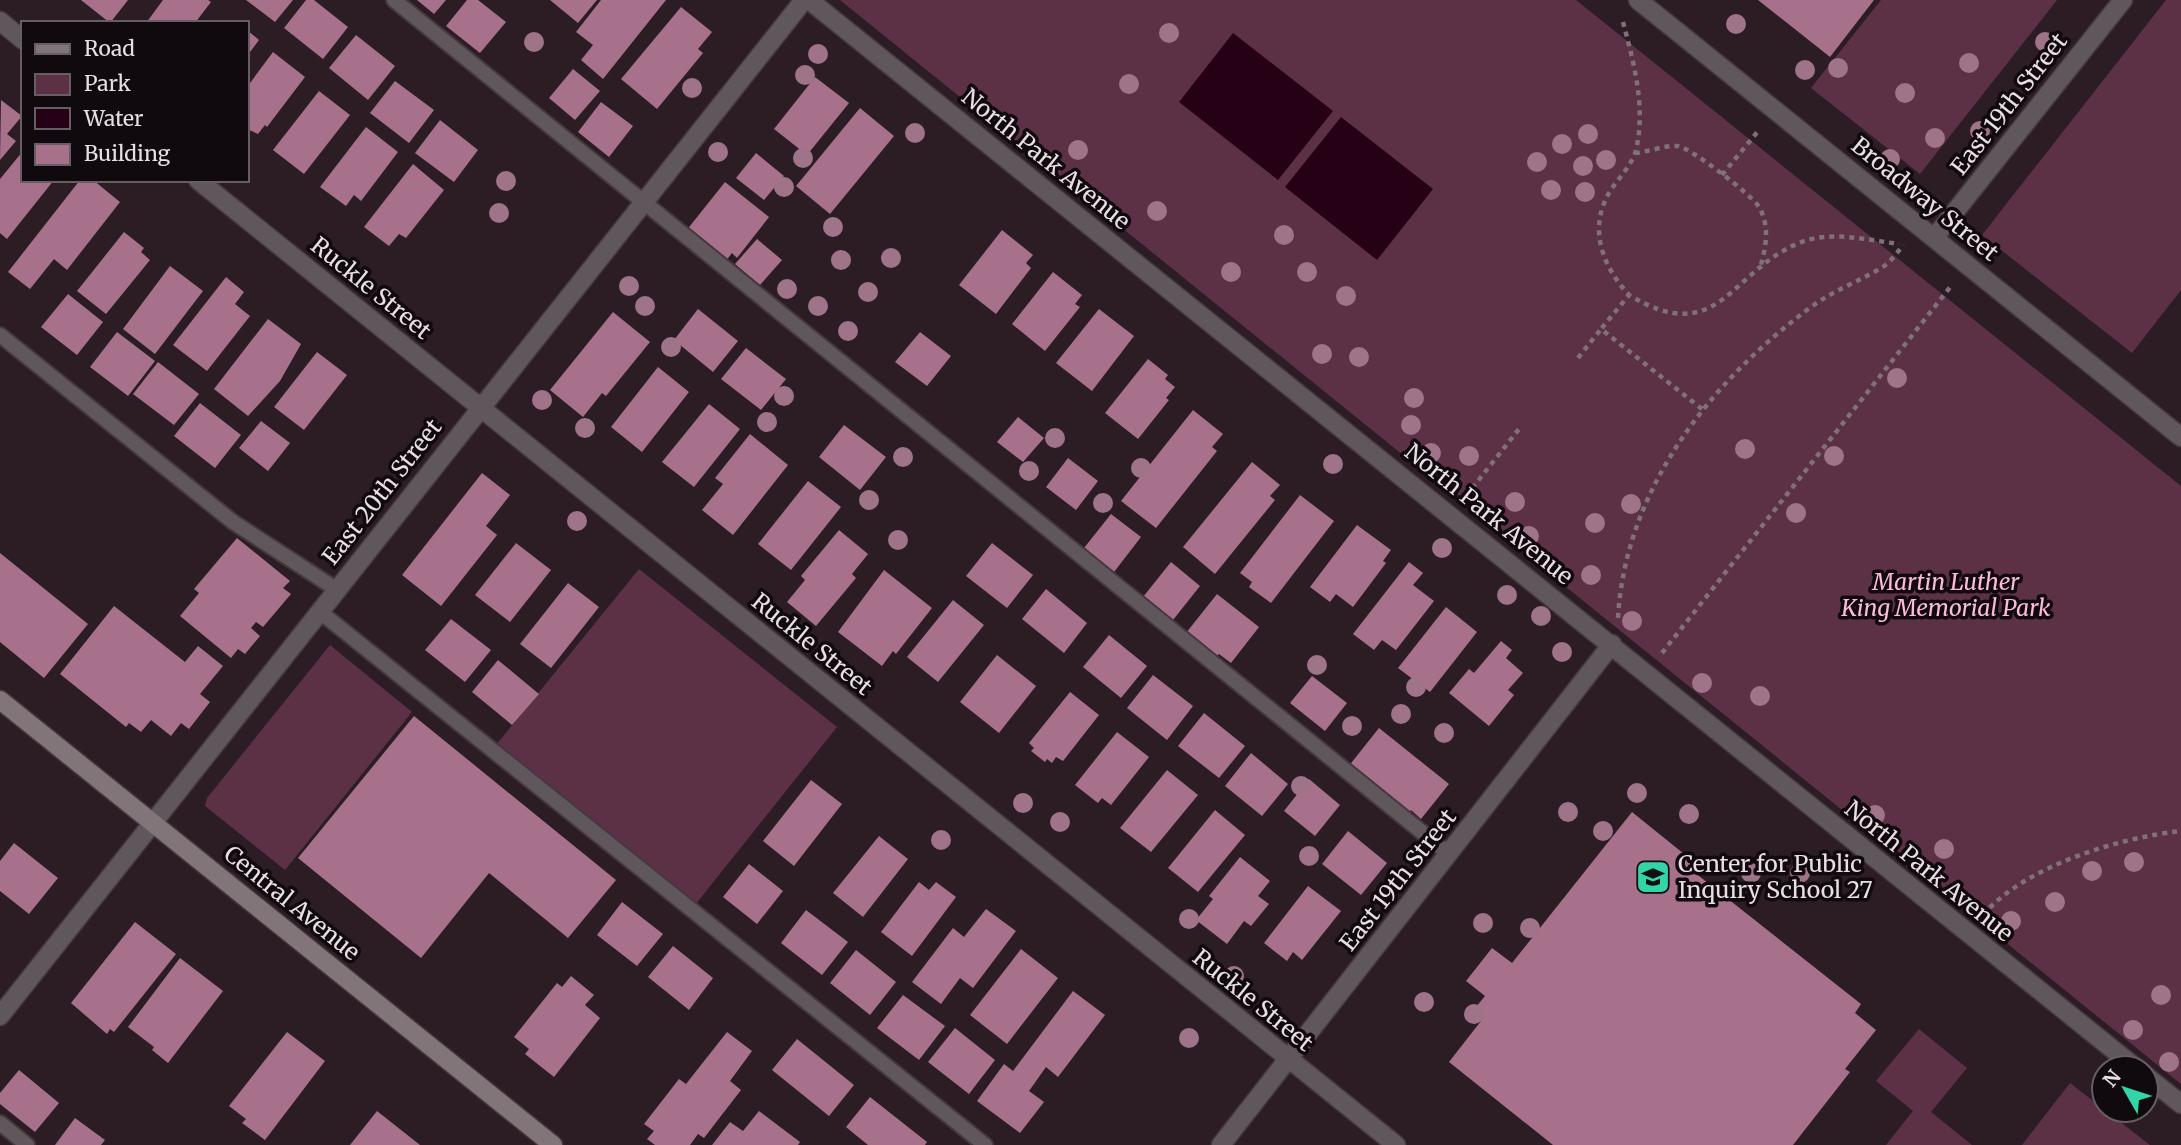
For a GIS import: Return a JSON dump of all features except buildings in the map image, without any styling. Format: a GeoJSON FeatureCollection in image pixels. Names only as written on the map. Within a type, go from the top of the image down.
{"type":"FeatureCollection","features":[{"type":"Feature","properties":{"kind":"main road","name":"Central Avenue"},"geometry":{"type":"LineString","coordinates":[[0,700],[553,1145]]}},
{"type":"Feature","properties":{"kind":"street","name":"East 20th Street"},"geometry":{"type":"LineString","coordinates":[[0,1016],[643,201],[806,0]]}},
{"type":"Feature","properties":{"kind":"street","name":"North Park Avenue"},"geometry":{"type":"LineString","coordinates":[[806,0],[1612,644],[2119,1054]]}},
{"type":"Feature","properties":{"kind":"street","name":"Broadway Street"},"geometry":{"type":"LineString","coordinates":[[1638,0],[2181,437]]}},
{"type":"Feature","properties":{"kind":"street","name":"East 19th Street"},"geometry":{"type":"LineString","coordinates":[[1934,238],[2123,0]]}},
{"type":"Feature","properties":{"kind":"street"},"geometry":{"type":"LineString","coordinates":[[0,21],[21,38]]}},
{"type":"Feature","properties":{"kind":"street","name":"Ruckle Street"},"geometry":{"type":"LineString","coordinates":[[200,182],[1396,1145]]}},
{"type":"Feature","properties":{"kind":"street","name":"East 19th Street"},"geometry":{"type":"LineString","coordinates":[[1221,1145],[1612,644]]}},
{"type":"Feature","properties":{"kind":"street"},"geometry":{"type":"LineString","coordinates":[[2160,1087],[2181,1104]]}},
{"type":"Feature","properties":{"kind":"lane"},"geometry":{"type":"LineString","coordinates":[[394,0],[1449,854]]}},
{"type":"Feature","properties":{"kind":"lane"},"geometry":{"type":"LineString","coordinates":[[0,335],[233,522],[336,589]]}},
{"type":"Feature","properties":{"kind":"lane"},"geometry":{"type":"LineString","coordinates":[[319,611],[985,1145]]}},
{"type":"Feature","properties":{"kind":"lane"},"geometry":{"type":"LineString","coordinates":[[0,1123],[27,1145]]}},
{"type":"Feature","properties":{"kind":"path"},"geometry":{"type":"LineString","coordinates":[[1618,623],[1619,593],[1629,549],[1648,499],[1674,449],[1702,410],[1744,363],[1785,326],[1833,291],[1884,267],[1903,245],[1827,237],[1801,242],[1761,265],[1734,293],[1711,309],[1687,314],[1645,304],[1629,295],[1616,281],[1604,257],[1598,230],[1605,201],[1635,153],[1641,113],[1633,60],[1623,20]]}},
{"type":"Feature","properties":{"kind":"path"},"geometry":{"type":"LineString","coordinates":[[1723,175],[1759,130]]}},
{"type":"Feature","properties":{"kind":"path"},"geometry":{"type":"LineString","coordinates":[[1635,153],[1678,146],[1702,158],[1759,206],[1766,227],[1766,245],[1761,265]]}},
{"type":"Feature","properties":{"kind":"path"},"geometry":{"type":"LineString","coordinates":[[1646,673],[1952,285]]}},
{"type":"Feature","properties":{"kind":"path"},"geometry":{"type":"LineString","coordinates":[[1578,358],[1629,295]]}},
{"type":"Feature","properties":{"kind":"path"},"geometry":{"type":"LineString","coordinates":[[1601,329],[1702,410]]}},
{"type":"Feature","properties":{"kind":"path"},"geometry":{"type":"LineString","coordinates":[[1464,499],[1519,429]]}},
{"type":"Feature","properties":{"kind":"path"},"geometry":{"type":"LineString","coordinates":[[1968,933],[2000,895],[2063,861],[2156,834],[2181,831]]}},
{"type":"Feature","properties":{"kind":"green space","name":"Martin Luther King Memorial Park"},"geometry":{"type":"Polygon","coordinates":[[[840,0],[1576,0],[2181,486],[2181,1084],[2160,1067],[2160,1054],[2144,1054],[840,0]]]}},
{"type":"Feature","properties":{"kind":"green space"},"geometry":{"type":"Polygon","coordinates":[[[1881,0],[2057,0],[1920,174],[1811,88],[1881,0]]]}},
{"type":"Feature","properties":{"kind":"green space"},"geometry":{"type":"Polygon","coordinates":[[[2166,0],[2181,0],[2181,290],[2132,353],[1982,235],[2166,0]]]}},
{"type":"Feature","properties":{"kind":"green space"},"geometry":{"type":"Polygon","coordinates":[[[639,569],[837,727],[695,905],[496,745],[639,569]]]}},
{"type":"Feature","properties":{"kind":"green space"},"geometry":{"type":"Polygon","coordinates":[[[330,645],[412,712],[285,870],[205,806],[207,798],[330,645]]]}},
{"type":"Feature","properties":{"kind":"green space"},"geometry":{"type":"Polygon","coordinates":[[[1919,1029],[1967,1068],[1931,1112],[1972,1145],[1886,1145],[1913,1111],[1876,1081],[1919,1029]]]}},
{"type":"Feature","properties":{"kind":"green space"},"geometry":{"type":"Polygon","coordinates":[[[2070,1083],[2090,1098],[2090,1124],[2123,1124],[2150,1145],[2022,1145],[2070,1083]]]}},
{"type":"Feature","properties":{"kind":"water"},"geometry":{"type":"Polygon","coordinates":[[[1233,33],[1333,111],[1278,180],[1179,102],[1233,33]]]}},
{"type":"Feature","properties":{"kind":"water"},"geometry":{"type":"Polygon","coordinates":[[[1341,117],[1433,189],[1377,260],[1285,187],[1341,117]]]}},
{"type":"Feature","properties":{"kind":"place","name":"Center for Public Inquiry School 27"},"geometry":{"type":"Point","coordinates":[1653,877]}}]}
